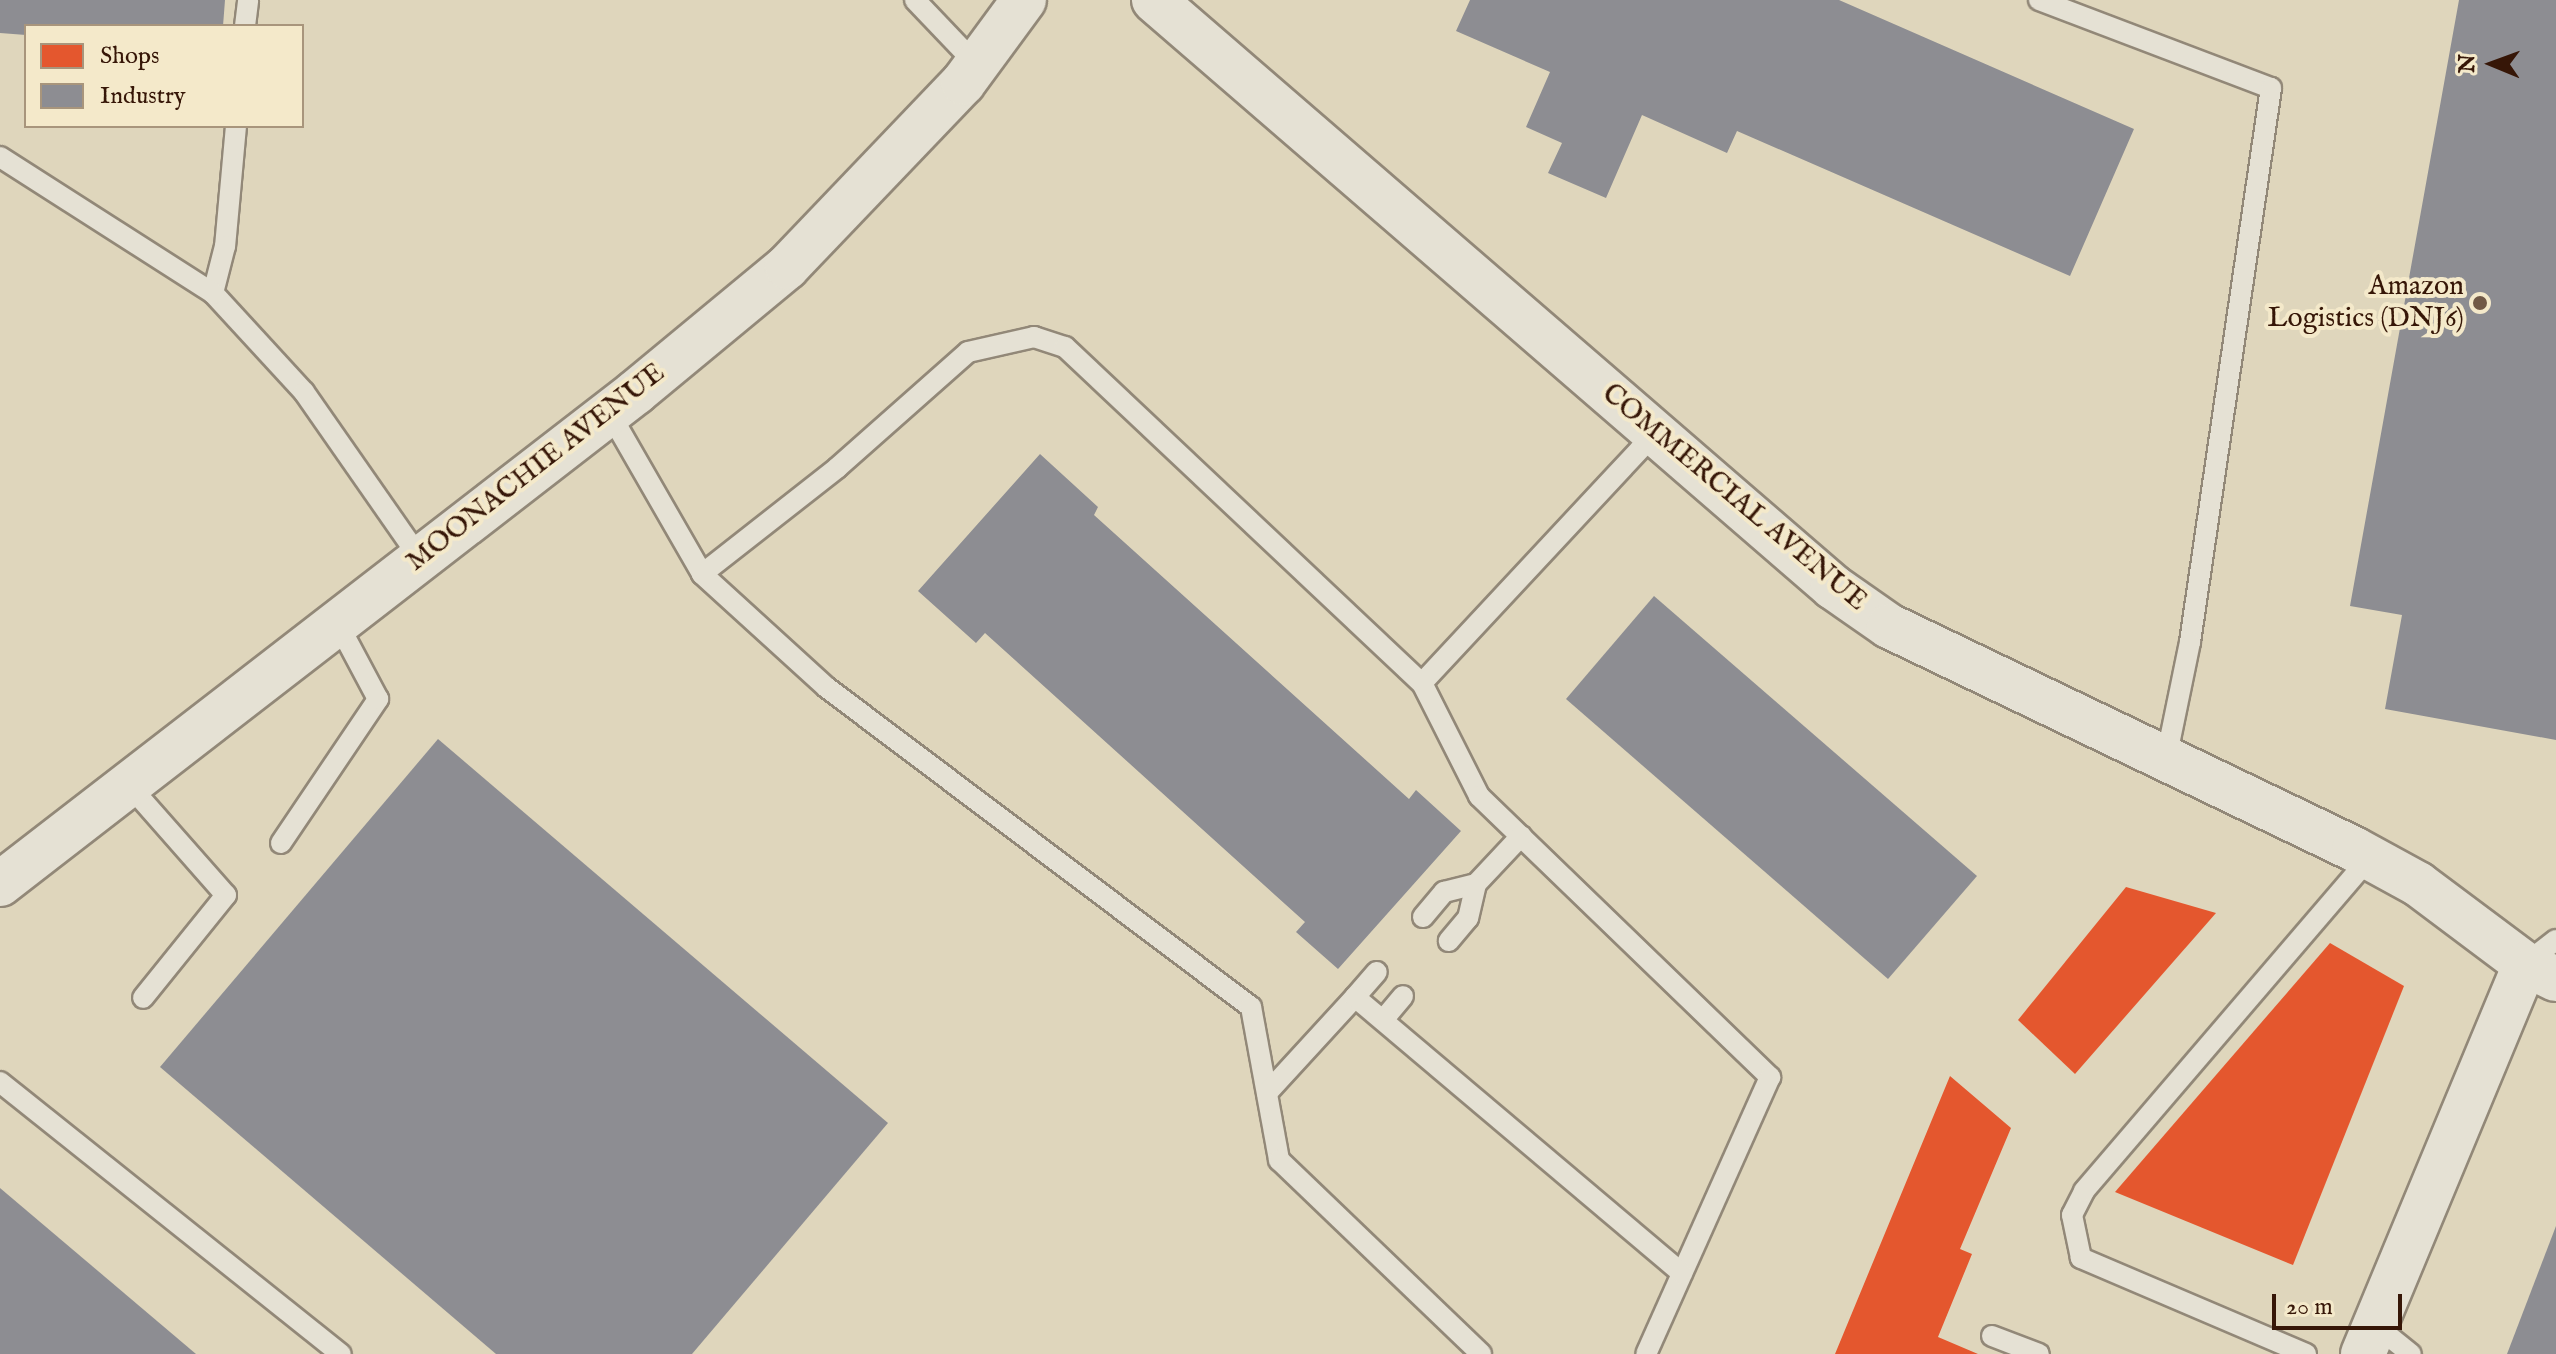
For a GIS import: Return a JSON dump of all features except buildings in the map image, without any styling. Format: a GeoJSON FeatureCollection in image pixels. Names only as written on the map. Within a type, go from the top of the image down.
{"type":"FeatureCollection","features":[{"type":"Feature","properties":{"kind":"street","name":"MOONACHIE AVENUE"},"geometry":{"type":"LineString","coordinates":[[0,884],[609,412],[787,267],[902,151],[977,65],[1024,0]]}},
{"type":"Feature","properties":{"kind":"street","name":"COMMERCIAL AVENUE"},"geometry":{"type":"LineString","coordinates":[[1154,0],[1833,587],[1889,626],[2369,858],[2546,961]]}},
{"type":"Feature","properties":{"kind":"street"},"geometry":{"type":"LineString","coordinates":[[2369,1340],[2546,961]]}},
{"type":"Feature","properties":{"kind":"lane"},"geometry":{"type":"LineString","coordinates":[[245,24],[248,0]]}},
{"type":"Feature","properties":{"kind":"lane"},"geometry":{"type":"LineString","coordinates":[[915,0],[977,65]]}},
{"type":"Feature","properties":{"kind":"lane"},"geometry":{"type":"LineString","coordinates":[[2039,0],[2271,88],[2190,642],[2166,759]]}},
{"type":"Feature","properties":{"kind":"lane"},"geometry":{"type":"LineString","coordinates":[[213,293],[225,246],[236,128]]}},
{"type":"Feature","properties":{"kind":"lane"},"geometry":{"type":"LineString","coordinates":[[0,157],[213,293],[304,392],[420,558]]}},
{"type":"Feature","properties":{"kind":"lane"},"geometry":{"type":"LineString","coordinates":[[702,574],[837,468],[968,352],[1034,337],[1065,347],[1093,370],[1422,683],[1479,796],[1770,1077],[1646,1354]]}},
{"type":"Feature","properties":{"kind":"lane"},"geometry":{"type":"LineString","coordinates":[[609,412],[702,574],[826,687],[1251,1007],[1279,1160],[1481,1354]]}},
{"type":"Feature","properties":{"kind":"lane"},"geometry":{"type":"LineString","coordinates":[[1422,683],[1655,433]]}},
{"type":"Feature","properties":{"kind":"lane"},"geometry":{"type":"LineString","coordinates":[[281,843],[378,699],[337,622]]}},
{"type":"Feature","properties":{"kind":"lane"},"geometry":{"type":"LineString","coordinates":[[128,784],[226,895],[143,998]]}},
{"type":"Feature","properties":{"kind":"lane"},"geometry":{"type":"LineString","coordinates":[[1449,941],[1468,918],[1476,884],[1521,836]]}},
{"type":"Feature","properties":{"kind":"lane"},"geometry":{"type":"LineString","coordinates":[[2306,1354],[2081,1258],[2072,1215],[2084,1191],[2369,858]]}},
{"type":"Feature","properties":{"kind":"lane"},"geometry":{"type":"LineString","coordinates":[[1423,917],[1444,892],[1476,884]]}},
{"type":"Feature","properties":{"kind":"lane"},"geometry":{"type":"LineString","coordinates":[[1267,1093],[1377,972]]}},
{"type":"Feature","properties":{"kind":"lane"},"geometry":{"type":"LineString","coordinates":[[1383,1020],[1403,996]]}},
{"type":"Feature","properties":{"kind":"lane"},"geometry":{"type":"LineString","coordinates":[[1355,997],[1682,1273]]}},
{"type":"Feature","properties":{"kind":"lane"},"geometry":{"type":"LineString","coordinates":[[0,1082],[341,1354]]}},
{"type":"Feature","properties":{"kind":"lane"},"geometry":{"type":"LineString","coordinates":[[1992,1336],[2039,1354]]}},
{"type":"Feature","properties":{"kind":"lane"},"geometry":{"type":"LineString","coordinates":[[2369,1340],[2411,1354]]}},
{"type":"Feature","properties":{"kind":"place","name":"Amazon Logistics (DNJ6)"},"geometry":{"type":"Point","coordinates":[2480,303]}}]}
